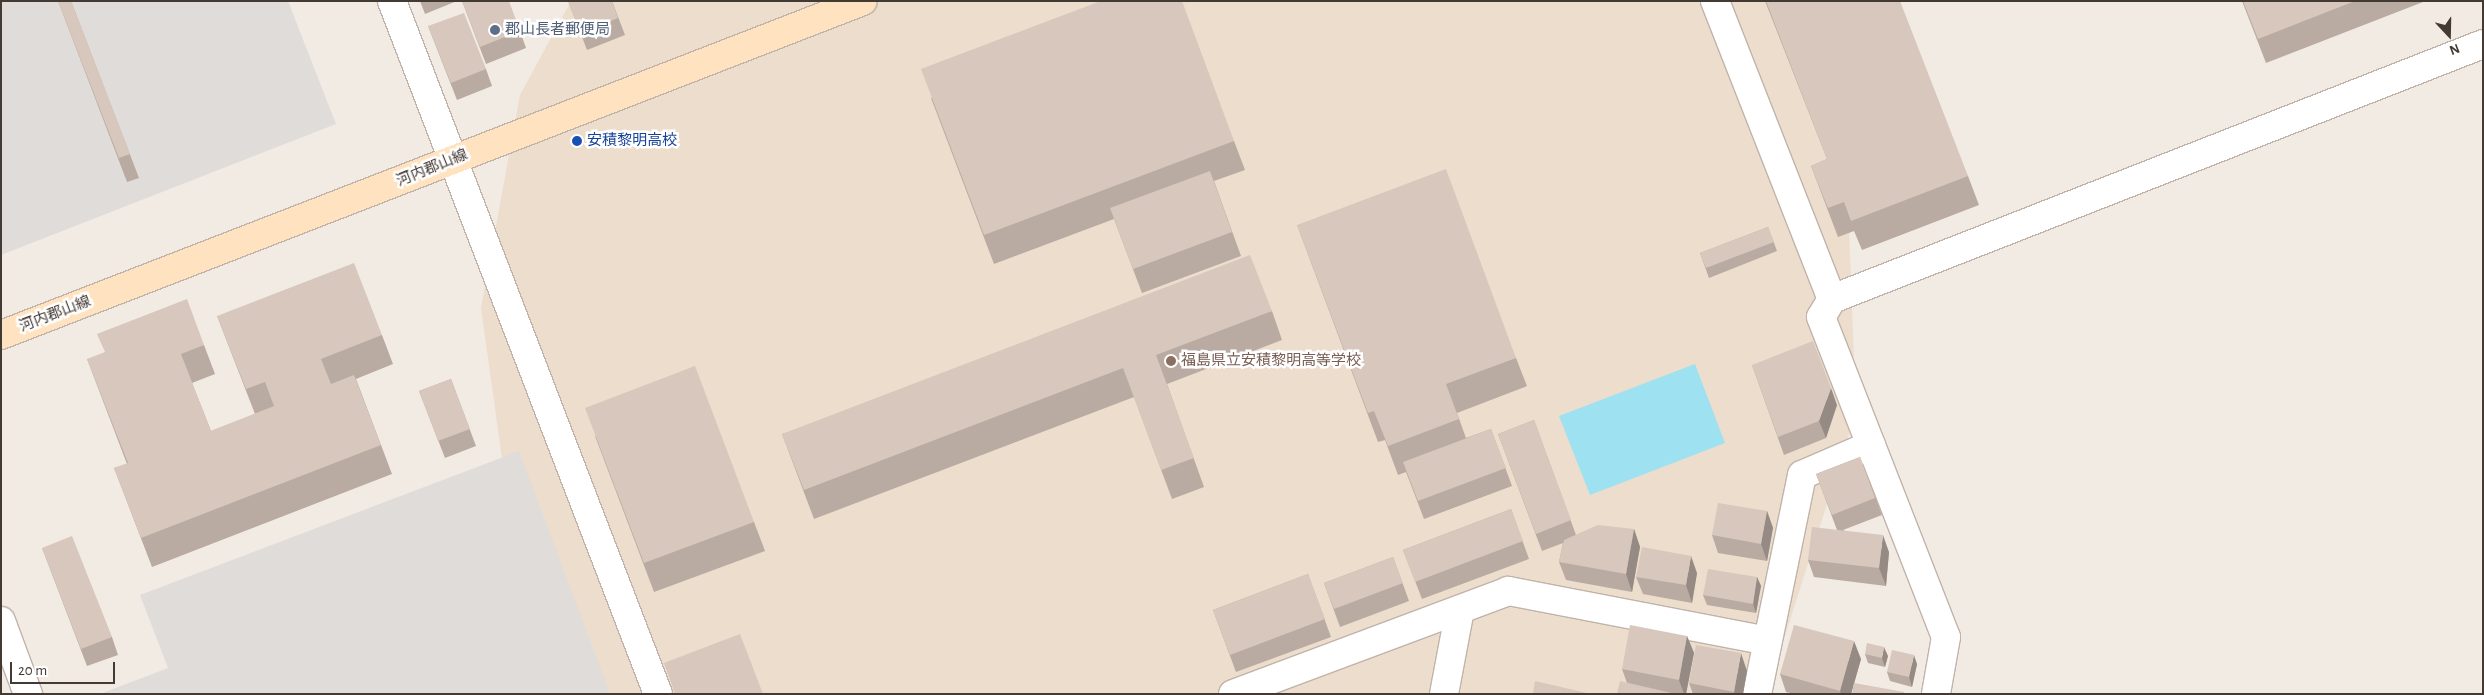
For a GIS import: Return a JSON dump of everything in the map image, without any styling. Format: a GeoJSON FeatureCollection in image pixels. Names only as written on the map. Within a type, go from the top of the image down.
{"type":"FeatureCollection","features":[{"type":"Feature","properties":{"kind":"main road","name":"河内郡山線"},"geometry":{"type":"LineString","coordinates":[[1,335],[863,1]]}},
{"type":"Feature","properties":{"kind":"street"},"geometry":{"type":"LineString","coordinates":[[392,1],[658,694]]}},
{"type":"Feature","properties":{"kind":"street"},"geometry":{"type":"LineString","coordinates":[[1715,1],[1832,299]]}},
{"type":"Feature","properties":{"kind":"street"},"geometry":{"type":"LineString","coordinates":[[1936,694],[1946,637],[1821,316],[1832,299],[2483,44]]}},
{"type":"Feature","properties":{"kind":"street"},"geometry":{"type":"LineString","coordinates":[[1758,694],[1767,641],[1802,475],[1871,445]]}},
{"type":"Feature","properties":{"kind":"street"},"geometry":{"type":"LineString","coordinates":[[1233,694],[1508,591],[1767,641]]}},
{"type":"Feature","properties":{"kind":"street"},"geometry":{"type":"LineString","coordinates":[[1444,694],[1460,609]]}},
{"type":"Feature","properties":{"kind":"street"},"geometry":{"type":"LineString","coordinates":[[1,620],[28,694]]}},
{"type":"Feature","properties":{"kind":"shaded area"},"geometry":{"type":"Polygon","coordinates":[[[1,1],[288,1],[336,124],[1,255],[1,1]]]}},
{"type":"Feature","properties":{"kind":"shaded area","name":"福島県立安積黎明高等学校"},"geometry":{"type":"Polygon","coordinates":[[[571,1],[1776,1],[1847,176],[1856,413],[1784,639],[1742,694],[594,694],[511,523],[481,308],[520,95],[571,1]]]}},
{"type":"Feature","properties":{"kind":"shaded area"},"geometry":{"type":"Polygon","coordinates":[[[519,451],[610,694],[100,694],[168,668],[140,595],[519,451]]]}},
{"type":"Feature","properties":{"kind":"water"},"geometry":{"type":"Polygon","coordinates":[[[1695,364],[1725,443],[1590,495],[1559,416],[1695,364]]]}},
{"type":"Feature","properties":{"kind":"building"},"geometry":{"type":"Polygon","coordinates":[[[58,1],[71,1],[130,154],[119,158],[58,1]]]}},
{"type":"Feature","properties":{"kind":"building"},"geometry":{"type":"Polygon","coordinates":[[[462,1],[509,1],[520,31],[480,47],[462,1]]]}},
{"type":"Feature","properties":{"kind":"building"},"geometry":{"type":"Polygon","coordinates":[[[568,1],[612,1],[618,18],[580,33],[568,1]]]}},
{"type":"Feature","properties":{"kind":"building"},"geometry":{"type":"Polygon","coordinates":[[[1101,1],[1182,1],[1234,141],[984,235],[921,69],[1101,1]]]}},
{"type":"Feature","properties":{"kind":"building"},"geometry":{"type":"Polygon","coordinates":[[[1766,1],[1900,1],[1968,176],[1851,221],[1844,202],[1828,208],[1811,166],[1827,159],[1766,1]]]}},
{"type":"Feature","properties":{"kind":"building"},"geometry":{"type":"Polygon","coordinates":[[[2243,1],[2355,1],[2258,39],[2243,1]]]}},
{"type":"Feature","properties":{"kind":"building"},"geometry":{"type":"Polygon","coordinates":[[[464,13],[486,69],[451,83],[428,26],[464,13]]]}},
{"type":"Feature","properties":{"kind":"building"},"geometry":{"type":"Polygon","coordinates":[[[1446,169],[1516,358],[1446,384],[1459,419],[1388,446],[1374,411],[1368,413],[1297,225],[1446,169]]]}},
{"type":"Feature","properties":{"kind":"building"},"geometry":{"type":"Polygon","coordinates":[[[1210,171],[1232,232],[1133,269],[1110,208],[1210,171]]]}},
{"type":"Feature","properties":{"kind":"building"},"geometry":{"type":"Polygon","coordinates":[[[1768,227],[1774,242],[1706,268],[1700,253],[1768,227]]]}},
{"type":"Feature","properties":{"kind":"building"},"geometry":{"type":"Polygon","coordinates":[[[1250,255],[1272,311],[1156,355],[1194,458],[1161,470],[1123,368],[804,490],[782,434],[1250,255]]]}},
{"type":"Feature","properties":{"kind":"building"},"geometry":{"type":"Polygon","coordinates":[[[354,263],[382,335],[321,359],[331,384],[354,375],[381,445],[141,538],[114,468],[128,463],[87,359],[105,352],[97,334],[187,299],[204,345],[181,354],[211,431],[274,406],[265,382],[246,389],[217,316],[354,263]]]}},
{"type":"Feature","properties":{"kind":"building"},"geometry":{"type":"Polygon","coordinates":[[[1813,341],[1831,388],[1819,421],[1778,437],[1752,365],[1813,341]]]}},
{"type":"Feature","properties":{"kind":"building"},"geometry":{"type":"Polygon","coordinates":[[[695,366],[754,522],[644,563],[585,408],[695,366]]]}},
{"type":"Feature","properties":{"kind":"building"},"geometry":{"type":"Polygon","coordinates":[[[451,379],[470,429],[438,441],[419,391],[451,379]]]}},
{"type":"Feature","properties":{"kind":"building"},"geometry":{"type":"Polygon","coordinates":[[[1534,420],[1571,520],[1536,534],[1498,434],[1534,420]]]}},
{"type":"Feature","properties":{"kind":"building"},"geometry":{"type":"Polygon","coordinates":[[[1491,429],[1506,468],[1418,501],[1403,462],[1491,429]]]}},
{"type":"Feature","properties":{"kind":"building"},"geometry":{"type":"Polygon","coordinates":[[[1860,457],[1875,498],[1832,515],[1816,474],[1860,457]]]}},
{"type":"Feature","properties":{"kind":"building"},"geometry":{"type":"Polygon","coordinates":[[[1718,503],[1767,511],[1761,544],[1712,535],[1718,503]]]}},
{"type":"Feature","properties":{"kind":"building"},"geometry":{"type":"Polygon","coordinates":[[[1511,509],[1523,541],[1415,582],[1403,550],[1511,509]]]}},
{"type":"Feature","properties":{"kind":"building"},"geometry":{"type":"Polygon","coordinates":[[[1598,525],[1634,529],[1626,574],[1559,562],[1564,540],[1598,525]]]}},
{"type":"Feature","properties":{"kind":"building"},"geometry":{"type":"Polygon","coordinates":[[[1812,527],[1883,535],[1879,568],[1808,560],[1812,527]]]}},
{"type":"Feature","properties":{"kind":"building"},"geometry":{"type":"Polygon","coordinates":[[[72,536],[112,637],[81,649],[42,548],[72,536]]]}},
{"type":"Feature","properties":{"kind":"building"},"geometry":{"type":"Polygon","coordinates":[[[1642,547],[1691,556],[1686,585],[1636,577],[1642,547]]]}},
{"type":"Feature","properties":{"kind":"building"},"geometry":{"type":"Polygon","coordinates":[[[1393,557],[1403,583],[1334,609],[1324,583],[1393,557]]]}},
{"type":"Feature","properties":{"kind":"building"},"geometry":{"type":"Polygon","coordinates":[[[1708,569],[1757,577],[1753,604],[1703,595],[1708,569]]]}},
{"type":"Feature","properties":{"kind":"building"},"geometry":{"type":"Polygon","coordinates":[[[1308,574],[1325,619],[1230,655],[1213,610],[1308,574]]]}},
{"type":"Feature","properties":{"kind":"building"},"geometry":{"type":"Polygon","coordinates":[[[1630,625],[1687,636],[1679,680],[1622,669],[1630,625]]]}},
{"type":"Feature","properties":{"kind":"building"},"geometry":{"type":"Polygon","coordinates":[[[1794,625],[1854,641],[1840,691],[1780,674],[1794,625]]]}},
{"type":"Feature","properties":{"kind":"building"},"geometry":{"type":"Polygon","coordinates":[[[740,634],[763,694],[675,694],[664,663],[740,634]]]}},
{"type":"Feature","properties":{"kind":"building"},"geometry":{"type":"Polygon","coordinates":[[[1867,643],[1884,647],[1882,658],[1865,654],[1867,643]]]}},
{"type":"Feature","properties":{"kind":"building"},"geometry":{"type":"Polygon","coordinates":[[[1696,645],[1741,653],[1734,692],[1689,683],[1696,645]]]}},
{"type":"Feature","properties":{"kind":"building"},"geometry":{"type":"Polygon","coordinates":[[[1892,650],[1914,655],[1909,677],[1887,672],[1892,650]]]}},
{"type":"Feature","properties":{"kind":"building"},"geometry":{"type":"Polygon","coordinates":[[[1535,681],[1591,694],[1533,694],[1535,681]]]}},
{"type":"Feature","properties":{"kind":"building"},"geometry":{"type":"Polygon","coordinates":[[[1620,681],[1676,694],[1617,694],[1620,681]]]}},
{"type":"Feature","properties":{"kind":"building"},"geometry":{"type":"Polygon","coordinates":[[[1854,683],[1904,692],[1904,694],[1852,694],[1854,683]]]}},
{"type":"Feature","properties":{"kind":"place","name":"郡山長者郵便局"},"geometry":{"type":"Point","coordinates":[495,30]}},
{"type":"Feature","properties":{"kind":"place","name":"安積黎明高校"},"geometry":{"type":"Point","coordinates":[577,141]}},
{"type":"Feature","properties":{"kind":"place","name":"福島県立安積黎明高等学校"},"geometry":{"type":"Point","coordinates":[1171,361]}}]}
